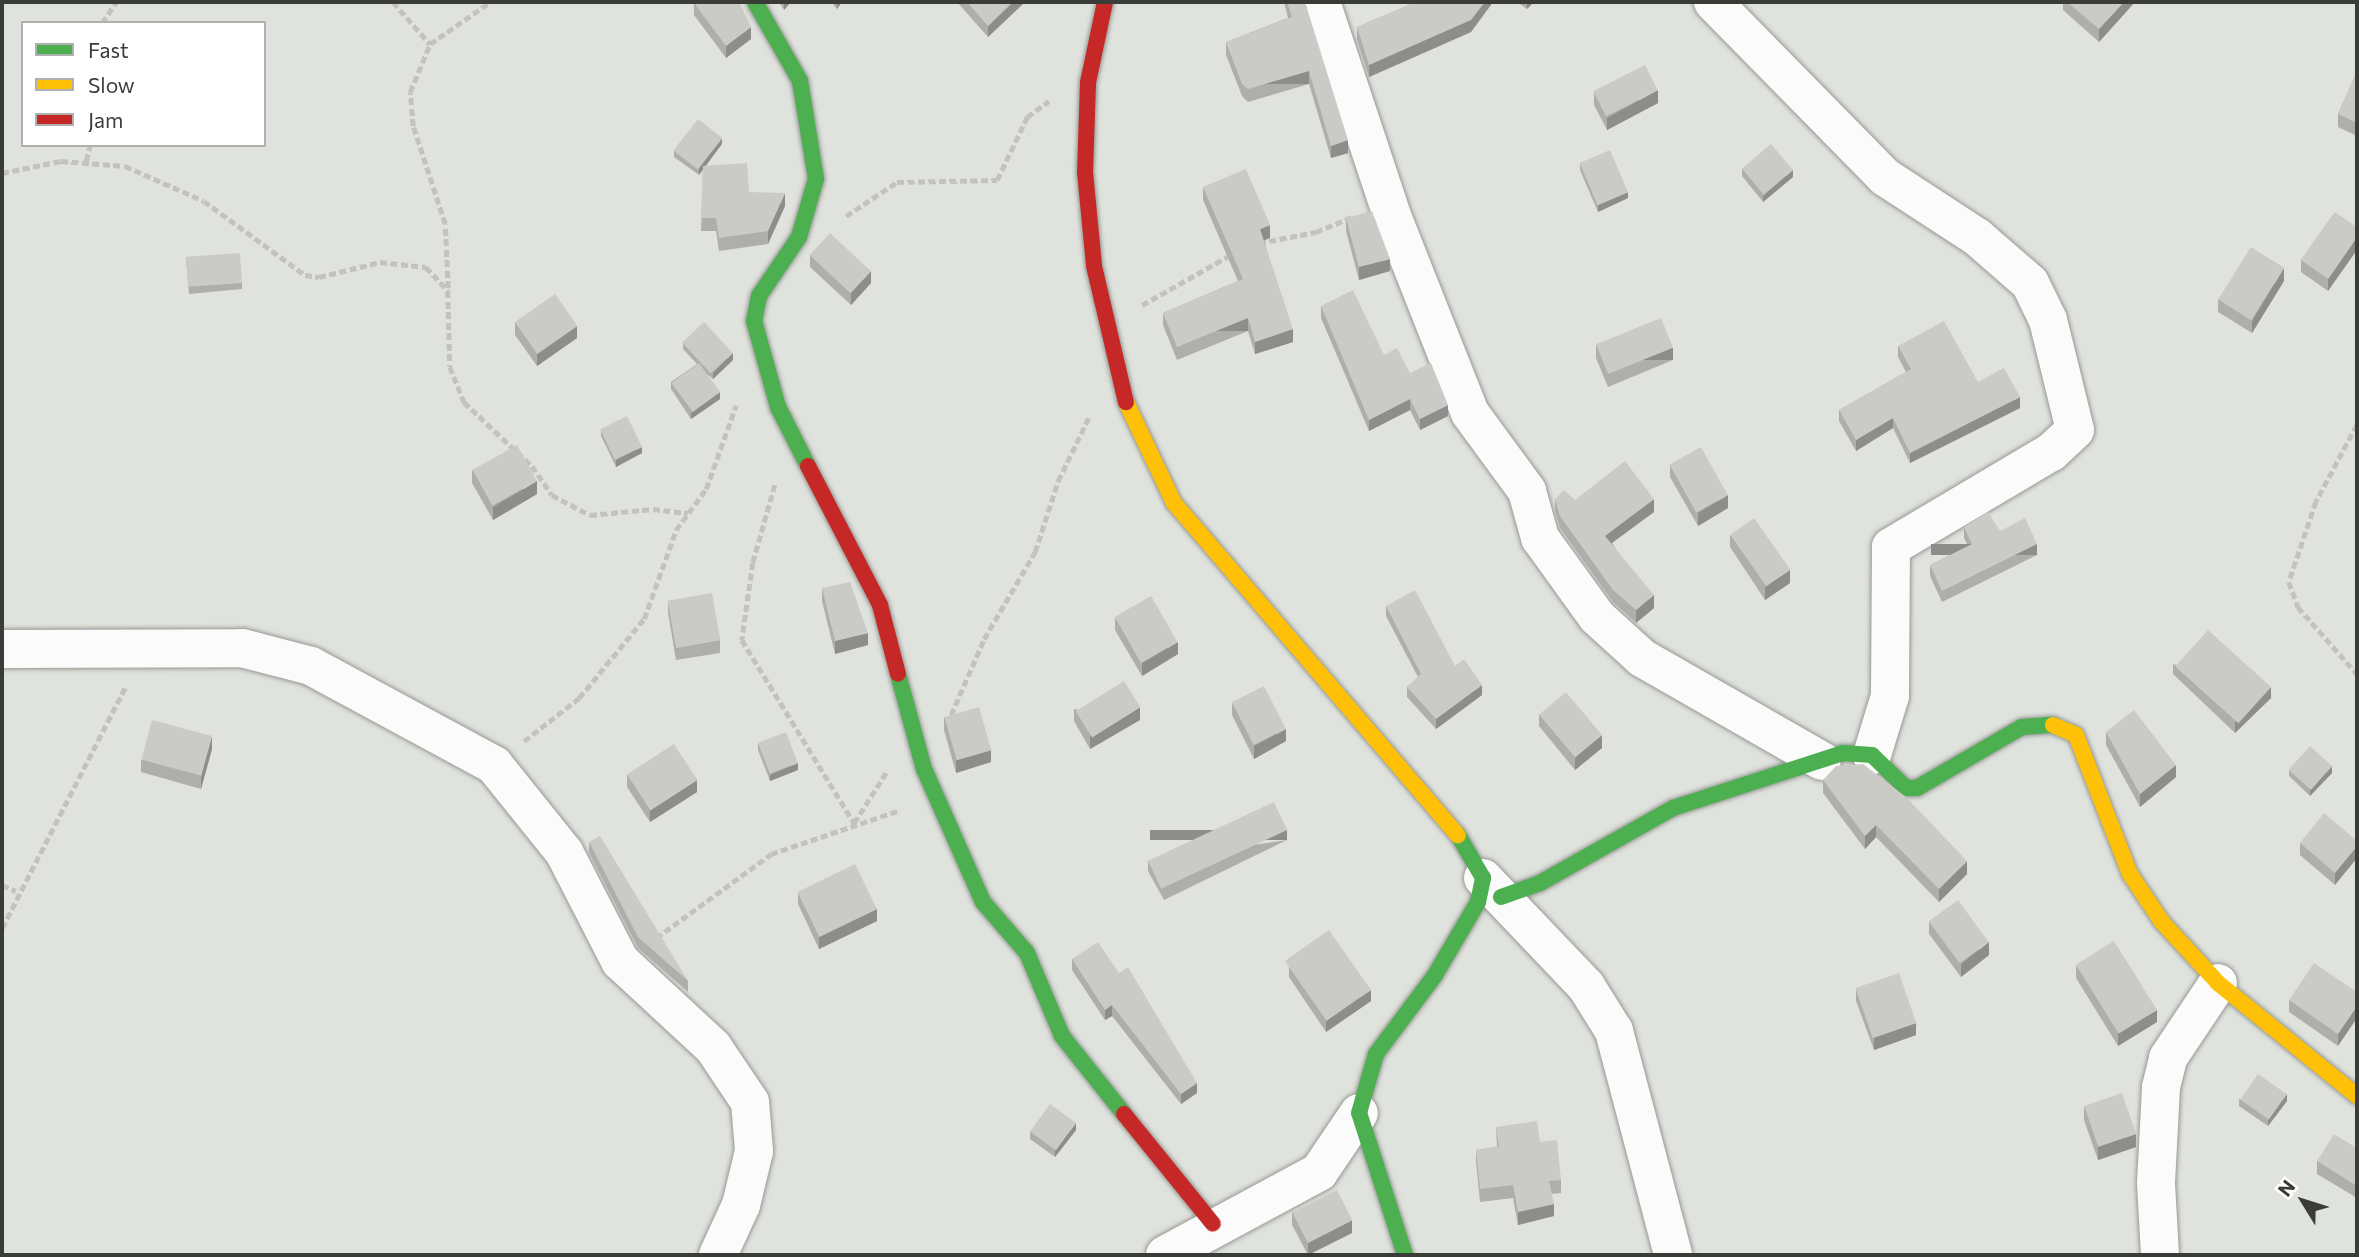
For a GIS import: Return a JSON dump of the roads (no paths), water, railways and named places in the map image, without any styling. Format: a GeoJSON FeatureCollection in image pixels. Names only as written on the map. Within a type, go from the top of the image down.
{"type":"FeatureCollection","features":[{"type":"Feature","properties":{"kind":"street"},"geometry":{"type":"LineString","coordinates":[[755,2],[800,81],[817,179],[799,237],[759,296],[754,321],[761,358],[778,407],[880,605],[919,749],[983,902],[1027,953],[1062,1037],[1213,1224]]}},
{"type":"Feature","properties":{"kind":"street"},"geometry":{"type":"LineString","coordinates":[[1105,2],[1088,83],[1085,172],[1094,266],[1127,408],[1174,503],[1461,839],[1492,887],[1586,986],[1614,1031],[1673,1255]]}},
{"type":"Feature","properties":{"kind":"street"},"geometry":{"type":"LineString","coordinates":[[1321,2],[1394,221],[1470,413],[1504,454],[1527,491],[1540,538],[1597,617],[1642,658],[1822,761]]}},
{"type":"Feature","properties":{"kind":"street"},"geometry":{"type":"LineString","coordinates":[[1713,2],[1885,177],[1978,237],[2030,283],[2048,320],[2075,430],[2052,452],[1891,547],[1890,696],[1872,755]]}},
{"type":"Feature","properties":{"kind":"street"},"geometry":{"type":"LineString","coordinates":[[2,649],[242,648],[311,666],[494,765],[564,852],[620,961],[713,1047],[750,1102],[754,1152],[741,1205],[718,1255]]}},
{"type":"Feature","properties":{"kind":"street"},"geometry":{"type":"LineString","coordinates":[[1164,1255],[1213,1224],[1319,1172],[1359,1113],[1376,1054],[1435,975],[1478,902],[1492,887],[1540,883],[1673,808],[1858,750],[1872,755],[1906,789],[1917,788],[2022,727],[2061,725],[2076,735],[2093,768],[2130,874],[2162,922],[2218,984],[2357,1096]]}},
{"type":"Feature","properties":{"kind":"street"},"geometry":{"type":"LineString","coordinates":[[2161,1255],[2156,1183],[2161,1087],[2168,1058],[2218,984]]}},
{"type":"Feature","properties":{"kind":"street"},"geometry":{"type":"LineString","coordinates":[[1359,1113],[1405,1255]]}}]}
